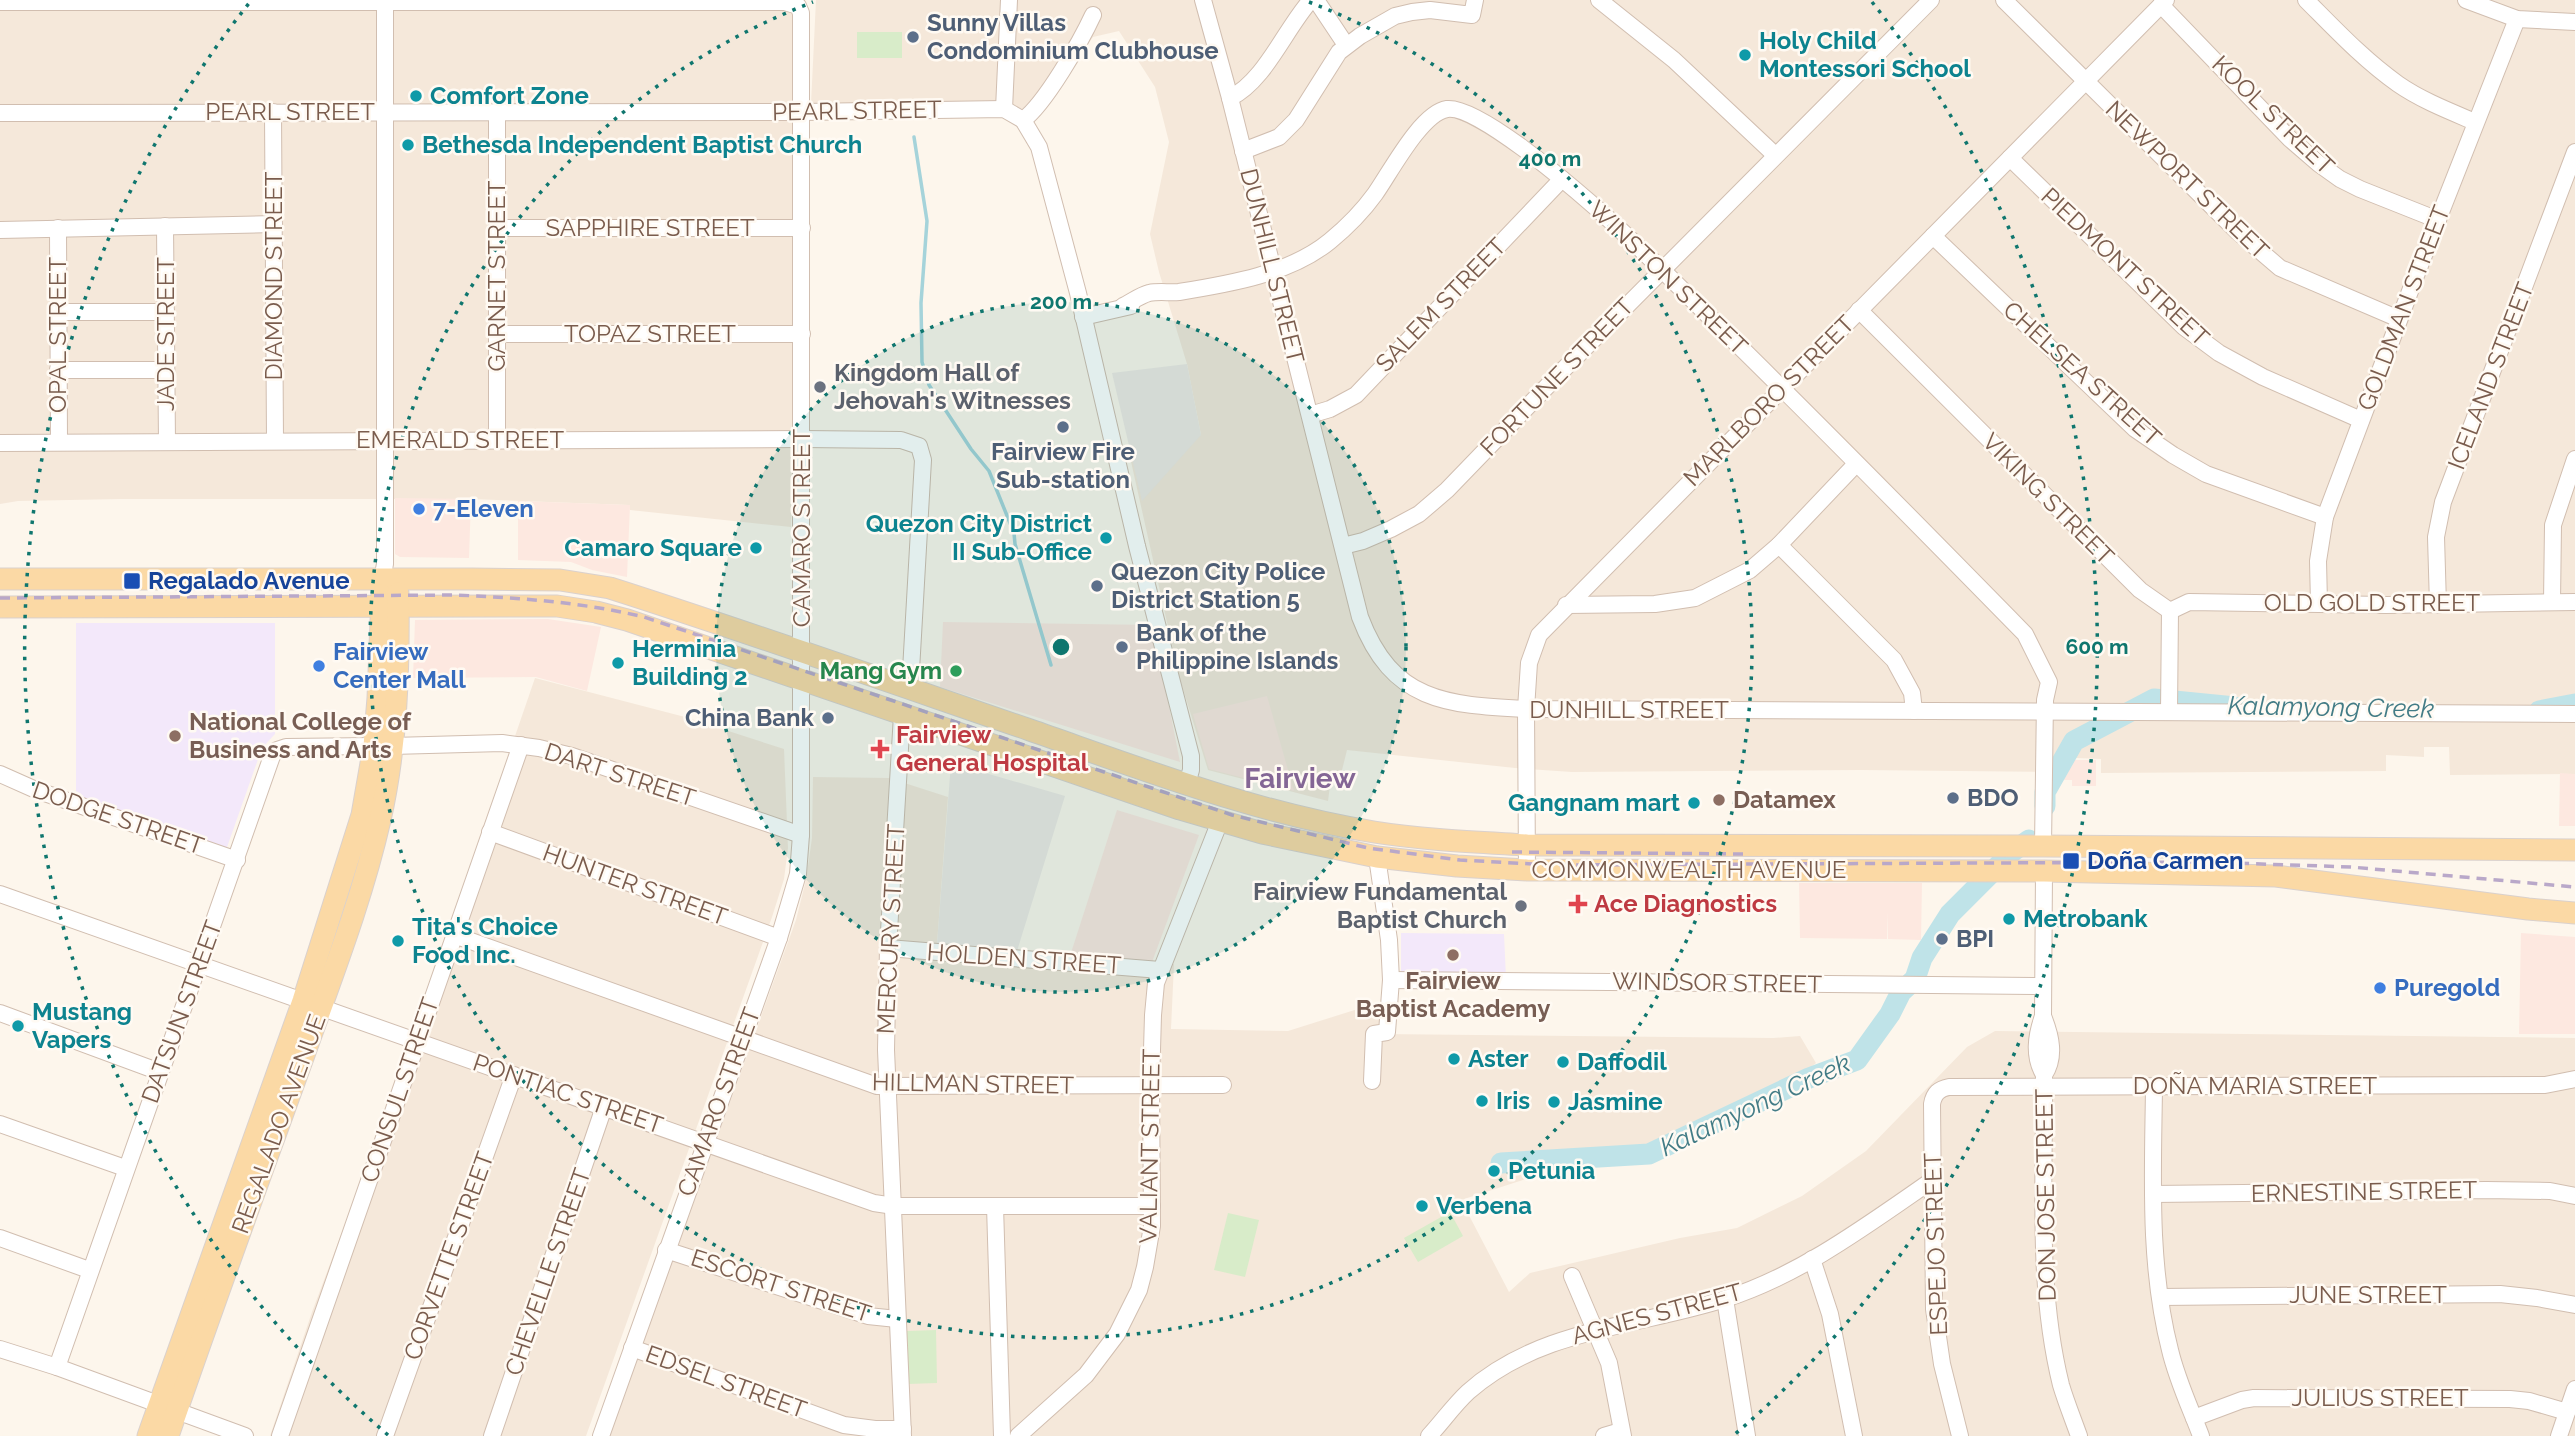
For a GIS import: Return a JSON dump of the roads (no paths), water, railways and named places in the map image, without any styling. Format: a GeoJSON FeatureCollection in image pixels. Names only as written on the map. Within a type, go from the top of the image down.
{"type":"FeatureCollection","features":[{"type":"Feature","properties":{"kind":"main road","name":"COMMONWEALTH AVENUE"},"geometry":{"type":"LineString","coordinates":[[0,579],[388,574],[588,583],[610,587],[802,651],[1187,784],[1284,811],[1375,832],[1458,841],[1527,845],[2575,850]]}},
{"type":"Feature","properties":{"kind":"main road","name":"REGALADO AVENUE"},"geometry":{"type":"LineString","coordinates":[[148,1436],[167,1409],[312,1004],[360,891],[380,819],[383,746],[398,663],[388,574]]}},
{"type":"Feature","properties":{"kind":"main road"},"geometry":{"type":"LineString","coordinates":[[566,581],[573,588],[570,602],[572,608]]}},
{"type":"Feature","properties":{"kind":"main road"},"geometry":{"type":"LineString","coordinates":[[572,608],[576,593],[588,583]]}},
{"type":"Feature","properties":{"kind":"main road","name":"COMMONWEALTH AVENUE"},"geometry":{"type":"LineString","coordinates":[[0,607],[572,608],[627,620],[902,715],[1262,834],[1377,857],[1527,870],[2044,871],[2285,877],[2575,913]]}},
{"type":"Feature","properties":{"kind":"main road","name":"REGALADO AVENUE"},"geometry":{"type":"LineString","coordinates":[[167,1409],[168,1436]]}},
{"type":"Feature","properties":{"kind":"street"},"geometry":{"type":"LineString","coordinates":[[1009,0],[1004,109],[1023,120],[1038,147],[1083,317],[1137,547],[1191,757],[1187,784]]}},
{"type":"Feature","properties":{"kind":"street","name":"DUNHILL STREET"},"geometry":{"type":"LineString","coordinates":[[1203,0],[1360,617],[1369,641],[1398,677],[1413,689],[1458,704],[1526,709],[1914,711],[2045,706],[2169,712],[2575,715]]}},
{"type":"Feature","properties":{"kind":"street"},"geometry":{"type":"LineString","coordinates":[[1230,98],[1239,94],[1252,80],[1295,17],[1313,0],[1346,45]]}},
{"type":"Feature","properties":{"kind":"street"},"geometry":{"type":"LineString","coordinates":[[1243,151],[1279,136],[1296,120],[1346,45],[1395,16],[1412,12],[1443,11],[1472,15],[1475,0]]}},
{"type":"Feature","properties":{"kind":"street"},"geometry":{"type":"LineString","coordinates":[[1599,0],[1674,60],[1775,155]]}},
{"type":"Feature","properties":{"kind":"street","name":"FORTUNE STREET"},"geometry":{"type":"LineString","coordinates":[[1343,546],[1363,541],[1419,514],[1447,491],[1661,270],[1931,0]]}},
{"type":"Feature","properties":{"kind":"street","name":"NEWPORT STREET"},"geometry":{"type":"LineString","coordinates":[[2004,0],[2238,232],[2280,268],[2399,319]]}},
{"type":"Feature","properties":{"kind":"street"},"geometry":{"type":"LineString","coordinates":[[2306,0],[2368,61],[2399,85],[2475,122]]}},
{"type":"Feature","properties":{"kind":"street"},"geometry":{"type":"LineString","coordinates":[[2466,0],[2517,19],[2575,22]]}},
{"type":"Feature","properties":{"kind":"street"},"geometry":{"type":"LineString","coordinates":[[0,2],[741,1]]}},
{"type":"Feature","properties":{"kind":"street","name":"CAMARO STREET"},"geometry":{"type":"LineString","coordinates":[[601,1436],[779,938],[794,892],[800,861],[802,21],[798,6],[785,2],[741,1]]}},
{"type":"Feature","properties":{"kind":"street","name":"REGALADO AVENUE"},"geometry":{"type":"LineString","coordinates":[[385,2],[385,441],[388,574]]}},
{"type":"Feature","properties":{"kind":"street","name":"MARLBORO STREET"},"geometry":{"type":"LineString","coordinates":[[1527,870],[1526,709],[1529,663],[1539,635],[2163,3]]}},
{"type":"Feature","properties":{"kind":"street","name":"KOOL STREET"},"geometry":{"type":"LineString","coordinates":[[2163,3],[2290,139],[2319,164],[2360,189],[2438,219]]}},
{"type":"Feature","properties":{"kind":"street"},"geometry":{"type":"LineString","coordinates":[[1023,120],[1035,109],[1077,47],[1093,15]]}},
{"type":"Feature","properties":{"kind":"street","name":"GOLDMAN STREET"},"geometry":{"type":"LineString","coordinates":[[2319,603],[2318,561],[2325,517],[2399,319],[2517,19]]}},
{"type":"Feature","properties":{"kind":"street","name":"PEARL STREET"},"geometry":{"type":"LineString","coordinates":[[0,113],[802,112],[1004,109]]}},
{"type":"Feature","properties":{"kind":"street","name":"WINSTON STREET"},"geometry":{"type":"LineString","coordinates":[[1083,317],[1123,306],[1150,304],[1177,292],[1291,266],[1311,255],[1354,219],[1426,122],[1436,113],[1446,109],[1472,115],[1526,150],[1595,207],[1782,388],[2025,634],[2041,666],[2038,683],[2045,706],[2043,846]]}},
{"type":"Feature","properties":{"kind":"street","name":"DIAMOND STREET"},"geometry":{"type":"LineString","coordinates":[[273,112],[275,441]]}},
{"type":"Feature","properties":{"kind":"street","name":"GARNET STREET"},"geometry":{"type":"LineString","coordinates":[[497,112],[497,439]]}},
{"type":"Feature","properties":{"kind":"street","name":"ICELAND STREET"},"geometry":{"type":"LineString","coordinates":[[2438,605],[2436,537],[2442,502],[2575,152]]}},
{"type":"Feature","properties":{"kind":"street","name":"PIEDMONT STREET"},"geometry":{"type":"LineString","coordinates":[[2010,158],[2184,327],[2219,353],[2263,377],[2361,420]]}},
{"type":"Feature","properties":{"kind":"street","name":"SALEM STREET"},"geometry":{"type":"LineString","coordinates":[[1310,415],[1330,409],[1356,395],[1562,179]]}},
{"type":"Feature","properties":{"kind":"street"},"geometry":{"type":"LineString","coordinates":[[0,230],[274,224]]}},
{"type":"Feature","properties":{"kind":"street","name":"JADE STREET"},"geometry":{"type":"LineString","coordinates":[[166,226],[167,442]]}},
{"type":"Feature","properties":{"kind":"street","name":"OPAL STREET"},"geometry":{"type":"LineString","coordinates":[[58,228],[59,442]]}},
{"type":"Feature","properties":{"kind":"street","name":"SAPPHIRE STREET"},"geometry":{"type":"LineString","coordinates":[[497,228],[802,228]]}},
{"type":"Feature","properties":{"kind":"street","name":"CHELSEA STREET"},"geometry":{"type":"LineString","coordinates":[[1933,236],[2135,429],[2206,474],[2325,517]]}},
{"type":"Feature","properties":{"kind":"street","name":"VIKING STREET"},"geometry":{"type":"LineString","coordinates":[[1858,310],[2140,590],[2170,611]]}},
{"type":"Feature","properties":{"kind":"street"},"geometry":{"type":"LineString","coordinates":[[58,312],[166,312]]}},
{"type":"Feature","properties":{"kind":"street","name":"TOPAZ STREET"},"geometry":{"type":"LineString","coordinates":[[497,334],[802,334]]}},
{"type":"Feature","properties":{"kind":"street"},"geometry":{"type":"LineString","coordinates":[[58,370],[166,369]]}},
{"type":"Feature","properties":{"kind":"street","name":"EMERALD STREET"},"geometry":{"type":"LineString","coordinates":[[0,443],[497,439],[901,440],[919,446],[923,460],[910,688]]}},
{"type":"Feature","properties":{"kind":"street"},"geometry":{"type":"LineString","coordinates":[[2552,602],[2553,525],[2575,459]]}},
{"type":"Feature","properties":{"kind":"street"},"geometry":{"type":"LineString","coordinates":[[1566,605],[1655,604],[1695,598],[1749,570],[1779,545],[1856,464]]}},
{"type":"Feature","properties":{"kind":"street"},"geometry":{"type":"LineString","coordinates":[[1779,545],[1894,660],[1905,675],[1912,693],[1914,711]]}},
{"type":"Feature","properties":{"kind":"street","name":"OLD GOLD STREET"},"geometry":{"type":"LineString","coordinates":[[2170,611],[2189,603],[2438,605],[2575,602]]}},
{"type":"Feature","properties":{"kind":"street"},"geometry":{"type":"LineString","coordinates":[[2169,712],[2170,611]]}},
{"type":"Feature","properties":{"kind":"street","name":"MERCURY STREET"},"geometry":{"type":"LineString","coordinates":[[902,715],[888,948],[886,1087],[894,1206],[903,1432]]}},
{"type":"Feature","properties":{"kind":"street","name":"DART STREET"},"geometry":{"type":"LineString","coordinates":[[383,746],[521,745],[572,756],[801,835]]}},
{"type":"Feature","properties":{"kind":"street","name":"CONSUL STREET"},"geometry":{"type":"LineString","coordinates":[[280,1436],[521,745]]}},
{"type":"Feature","properties":{"kind":"street","name":"DATSUN STREET"},"geometry":{"type":"LineString","coordinates":[[57,1367],[272,757],[277,750],[286,747],[383,746]]}},
{"type":"Feature","properties":{"kind":"street","name":"DODGE STREET"},"geometry":{"type":"LineString","coordinates":[[0,774],[36,790],[237,860]]}},
{"type":"Feature","properties":{"kind":"street","name":"VALIANT STREET"},"geometry":{"type":"LineString","coordinates":[[1018,1436],[1086,1375],[1117,1334],[1139,1290],[1150,1244],[1153,1015],[1160,970],[1220,821]]}},
{"type":"Feature","properties":{"kind":"street","name":"HUNTER STREET"},"geometry":{"type":"LineString","coordinates":[[490,832],[779,938]]}},
{"type":"Feature","properties":{"kind":"street"},"geometry":{"type":"LineString","coordinates":[[1372,1080],[1374,1034],[1387,1032],[1391,980],[1389,940],[1377,857]]}},
{"type":"Feature","properties":{"kind":"street","name":"DON JOSE STREET"},"geometry":{"type":"LineString","coordinates":[[2044,871],[2043,1016],[2050,1034],[2051,1064],[2044,1081],[2043,1239],[2048,1307],[2062,1387],[2079,1436]]}},
{"type":"Feature","properties":{"kind":"street","name":"PONTIAC STREET"},"geometry":{"type":"LineString","coordinates":[[0,894],[866,1200],[894,1206],[1152,1206]]}},
{"type":"Feature","properties":{"kind":"street","name":"HILLMAN STREET"},"geometry":{"type":"LineString","coordinates":[[454,935],[859,1081],[886,1087],[1223,1085]]}},
{"type":"Feature","properties":{"kind":"street","name":"HOLDEN STREET"},"geometry":{"type":"LineString","coordinates":[[888,948],[1160,970]]}},
{"type":"Feature","properties":{"kind":"street","name":"WINDSOR STREET"},"geometry":{"type":"LineString","coordinates":[[1391,980],[2043,986]]}},
{"type":"Feature","properties":{"kind":"street"},"geometry":{"type":"LineString","coordinates":[[0,1013],[160,1072]]}},
{"type":"Feature","properties":{"kind":"street","name":"CORVETTE STREET"},"geometry":{"type":"LineString","coordinates":[[385,1436],[514,1075]]}},
{"type":"Feature","properties":{"kind":"street","name":"DOÑA MARIA STREET"},"geometry":{"type":"LineString","coordinates":[[1936,1093],[1949,1087],[2044,1081],[2154,1087],[2545,1084],[2575,1079]]}},
{"type":"Feature","properties":{"kind":"street"},"geometry":{"type":"LineString","coordinates":[[2154,1087],[2154,1245],[2160,1297],[2169,1348],[2201,1436]]}},
{"type":"Feature","properties":{"kind":"street","name":"ESPEJO STREET"},"geometry":{"type":"LineString","coordinates":[[1936,1093],[1932,1104],[1931,1181],[1934,1309],[1942,1364],[1960,1436]]}},
{"type":"Feature","properties":{"kind":"street","name":"CHEVELLE STREET"},"geometry":{"type":"LineString","coordinates":[[492,1436],[604,1107]]}},
{"type":"Feature","properties":{"kind":"street"},"geometry":{"type":"LineString","coordinates":[[0,1124],[125,1168]]}},
{"type":"Feature","properties":{"kind":"street","name":"AGNES STREET"},"geometry":{"type":"LineString","coordinates":[[1429,1436],[1467,1393],[1521,1356],[1555,1341],[1725,1299],[1783,1276],[1869,1224],[1931,1181]]}},
{"type":"Feature","properties":{"kind":"street","name":"ERNESTINE STREET"},"geometry":{"type":"LineString","coordinates":[[2153,1194],[2486,1190],[2550,1191],[2575,1196]]}},
{"type":"Feature","properties":{"kind":"street"},"geometry":{"type":"LineString","coordinates":[[995,1206],[1002,1436]]}},
{"type":"Feature","properties":{"kind":"street"},"geometry":{"type":"LineString","coordinates":[[0,1238],[89,1270]]}},
{"type":"Feature","properties":{"kind":"street","name":"ESCORT STREET"},"geometry":{"type":"LineString","coordinates":[[666,1250],[868,1316],[897,1319]]}},
{"type":"Feature","properties":{"kind":"street"},"geometry":{"type":"LineString","coordinates":[[1812,1259],[1830,1314],[1854,1436]]}},
{"type":"Feature","properties":{"kind":"street"},"geometry":{"type":"LineString","coordinates":[[1572,1276],[1609,1363],[1622,1433],[1604,1436]]}},
{"type":"Feature","properties":{"kind":"street","name":"JUNE STREET"},"geometry":{"type":"LineString","coordinates":[[2160,1297],[2500,1294],[2575,1305]]}},
{"type":"Feature","properties":{"kind":"street"},"geometry":{"type":"LineString","coordinates":[[1725,1299],[1747,1436]]}},
{"type":"Feature","properties":{"kind":"street","name":"EDSEL STREET"},"geometry":{"type":"LineString","coordinates":[[632,1348],[844,1425],[903,1432]]}},
{"type":"Feature","properties":{"kind":"street"},"geometry":{"type":"LineString","coordinates":[[0,1349],[57,1367],[245,1436]]}},
{"type":"Feature","properties":{"kind":"street"},"geometry":{"type":"LineString","coordinates":[[2558,1436],[2575,1389]]}},
{"type":"Feature","properties":{"kind":"street","name":"JULIUS STREET"},"geometry":{"type":"LineString","coordinates":[[2194,1418],[2254,1398],[2510,1398],[2567,1412]]}},
{"type":"Feature","properties":{"kind":"waterway"},"geometry":{"type":"LineString","coordinates":[[914,137],[927,221],[921,303],[922,362],[929,385],[971,449],[989,471],[1014,533],[1051,665]]}},
{"type":"Feature","properties":{"kind":"waterway","name":"Kalamyong Creek"},"geometry":{"type":"LineString","coordinates":[[2045,806],[2045,792],[2074,741],[2154,699],[2235,707]]}},
{"type":"Feature","properties":{"kind":"waterway","name":"Kalamyong Creek"},"geometry":{"type":"LineString","coordinates":[[2539,711],[2575,704]]}},
{"type":"Feature","properties":{"kind":"waterway","name":"Kalamyong Creek"},"geometry":{"type":"LineString","coordinates":[[1501,1163],[1649,1154],[1809,1078],[1857,1060],[1890,1014],[1901,992],[1915,979],[1922,958],[1950,914],[2012,852],[2029,840]]}},
{"type":"Feature","properties":{"kind":"railway"},"geometry":{"type":"LineString","coordinates":[[0,598],[456,595],[527,599],[597,608],[644,617],[1232,815],[1368,848],[1460,860],[1551,865],[2201,862],[2351,867],[2575,887]]}},
{"type":"Feature","properties":{"kind":"railway"},"geometry":{"type":"LineString","coordinates":[[1512,852],[1743,854]]}},
{"type":"Feature","properties":{"kind":"place","name":"Sunny Villas Condominium Clubhouse"},"geometry":{"type":"Point","coordinates":[913,37]}},
{"type":"Feature","properties":{"kind":"place","name":"Holy Child Montessori School"},"geometry":{"type":"Point","coordinates":[1745,55]}},
{"type":"Feature","properties":{"kind":"place","name":"Comfort Zone"},"geometry":{"type":"Point","coordinates":[416,96]}},
{"type":"Feature","properties":{"kind":"place","name":"Bethesda Independent Baptist Church"},"geometry":{"type":"Point","coordinates":[408,145]}},
{"type":"Feature","properties":{"kind":"place","name":"Kingdom Hall of Jehovah's Witnesses"},"geometry":{"type":"Point","coordinates":[820,387]}},
{"type":"Feature","properties":{"kind":"place","name":"Fairview Fire Sub-station"},"geometry":{"type":"Point","coordinates":[1063,427]}},
{"type":"Feature","properties":{"kind":"place","name":"7-Eleven"},"geometry":{"type":"Point","coordinates":[419,509]}},
{"type":"Feature","properties":{"kind":"place","name":"Quezon City District II Sub-Office"},"geometry":{"type":"Point","coordinates":[1106,538]}},
{"type":"Feature","properties":{"kind":"place","name":"Camaro Square"},"geometry":{"type":"Point","coordinates":[756,548]}},
{"type":"Feature","properties":{"kind":"place","name":"Regalado Avenue"},"geometry":{"type":"Point","coordinates":[132,581]}},
{"type":"Feature","properties":{"kind":"place","name":"Quezon City Police District Station 5"},"geometry":{"type":"Point","coordinates":[1097,586]}},
{"type":"Feature","properties":{"kind":"place","name":"Bank of the Philippine Islands"},"geometry":{"type":"Point","coordinates":[1122,647]}},
{"type":"Feature","properties":{"kind":"place","name":"Herminia Building 2"},"geometry":{"type":"Point","coordinates":[618,663]}},
{"type":"Feature","properties":{"kind":"place","name":"Fairview Center Mall"},"geometry":{"type":"Point","coordinates":[319,666]}},
{"type":"Feature","properties":{"kind":"place","name":"Mang Gym"},"geometry":{"type":"Point","coordinates":[956,671]}},
{"type":"Feature","properties":{"kind":"place","name":"China Bank"},"geometry":{"type":"Point","coordinates":[828,718]}},
{"type":"Feature","properties":{"kind":"place","name":"National College of Business and Arts"},"geometry":{"type":"Point","coordinates":[175,736]}},
{"type":"Feature","properties":{"kind":"place","name":"Fairview General Hospital"},"geometry":{"type":"Point","coordinates":[880,749]}},
{"type":"Feature","properties":{"kind":"place","name":"BDO"},"geometry":{"type":"Point","coordinates":[1953,798]}},
{"type":"Feature","properties":{"kind":"place","name":"Datamex"},"geometry":{"type":"Point","coordinates":[1719,800]}},
{"type":"Feature","properties":{"kind":"place","name":"Gangnam mart"},"geometry":{"type":"Point","coordinates":[1694,803]}},
{"type":"Feature","properties":{"kind":"place","name":"Doña Carmen"},"geometry":{"type":"Point","coordinates":[2071,861]}},
{"type":"Feature","properties":{"kind":"place","name":"Ace Diagnostics"},"geometry":{"type":"Point","coordinates":[1578,904]}},
{"type":"Feature","properties":{"kind":"place","name":"Fairview Fundamental Baptist Church"},"geometry":{"type":"Point","coordinates":[1521,906]}},
{"type":"Feature","properties":{"kind":"place","name":"Metrobank"},"geometry":{"type":"Point","coordinates":[2009,919]}},
{"type":"Feature","properties":{"kind":"place","name":"BPI"},"geometry":{"type":"Point","coordinates":[1942,939]}},
{"type":"Feature","properties":{"kind":"place","name":"Tita's Choice Food Inc."},"geometry":{"type":"Point","coordinates":[398,941]}},
{"type":"Feature","properties":{"kind":"place","name":"Fairview Baptist Academy"},"geometry":{"type":"Point","coordinates":[1453,955]}},
{"type":"Feature","properties":{"kind":"place","name":"Puregold"},"geometry":{"type":"Point","coordinates":[2380,988]}},
{"type":"Feature","properties":{"kind":"place","name":"Mustang Vapers"},"geometry":{"type":"Point","coordinates":[18,1026]}},
{"type":"Feature","properties":{"kind":"place","name":"Aster"},"geometry":{"type":"Point","coordinates":[1454,1059]}},
{"type":"Feature","properties":{"kind":"place","name":"Daffodil"},"geometry":{"type":"Point","coordinates":[1563,1062]}},
{"type":"Feature","properties":{"kind":"place","name":"Iris"},"geometry":{"type":"Point","coordinates":[1482,1101]}},
{"type":"Feature","properties":{"kind":"place","name":"Jasmine"},"geometry":{"type":"Point","coordinates":[1554,1102]}},
{"type":"Feature","properties":{"kind":"place","name":"Petunia"},"geometry":{"type":"Point","coordinates":[1494,1171]}},
{"type":"Feature","properties":{"kind":"place","name":"Verbena"},"geometry":{"type":"Point","coordinates":[1422,1206]}},
{"type":"Feature","properties":{"kind":"district","name":"Fairview"},"geometry":{"type":"Point","coordinates":[1300,778]}}]}
